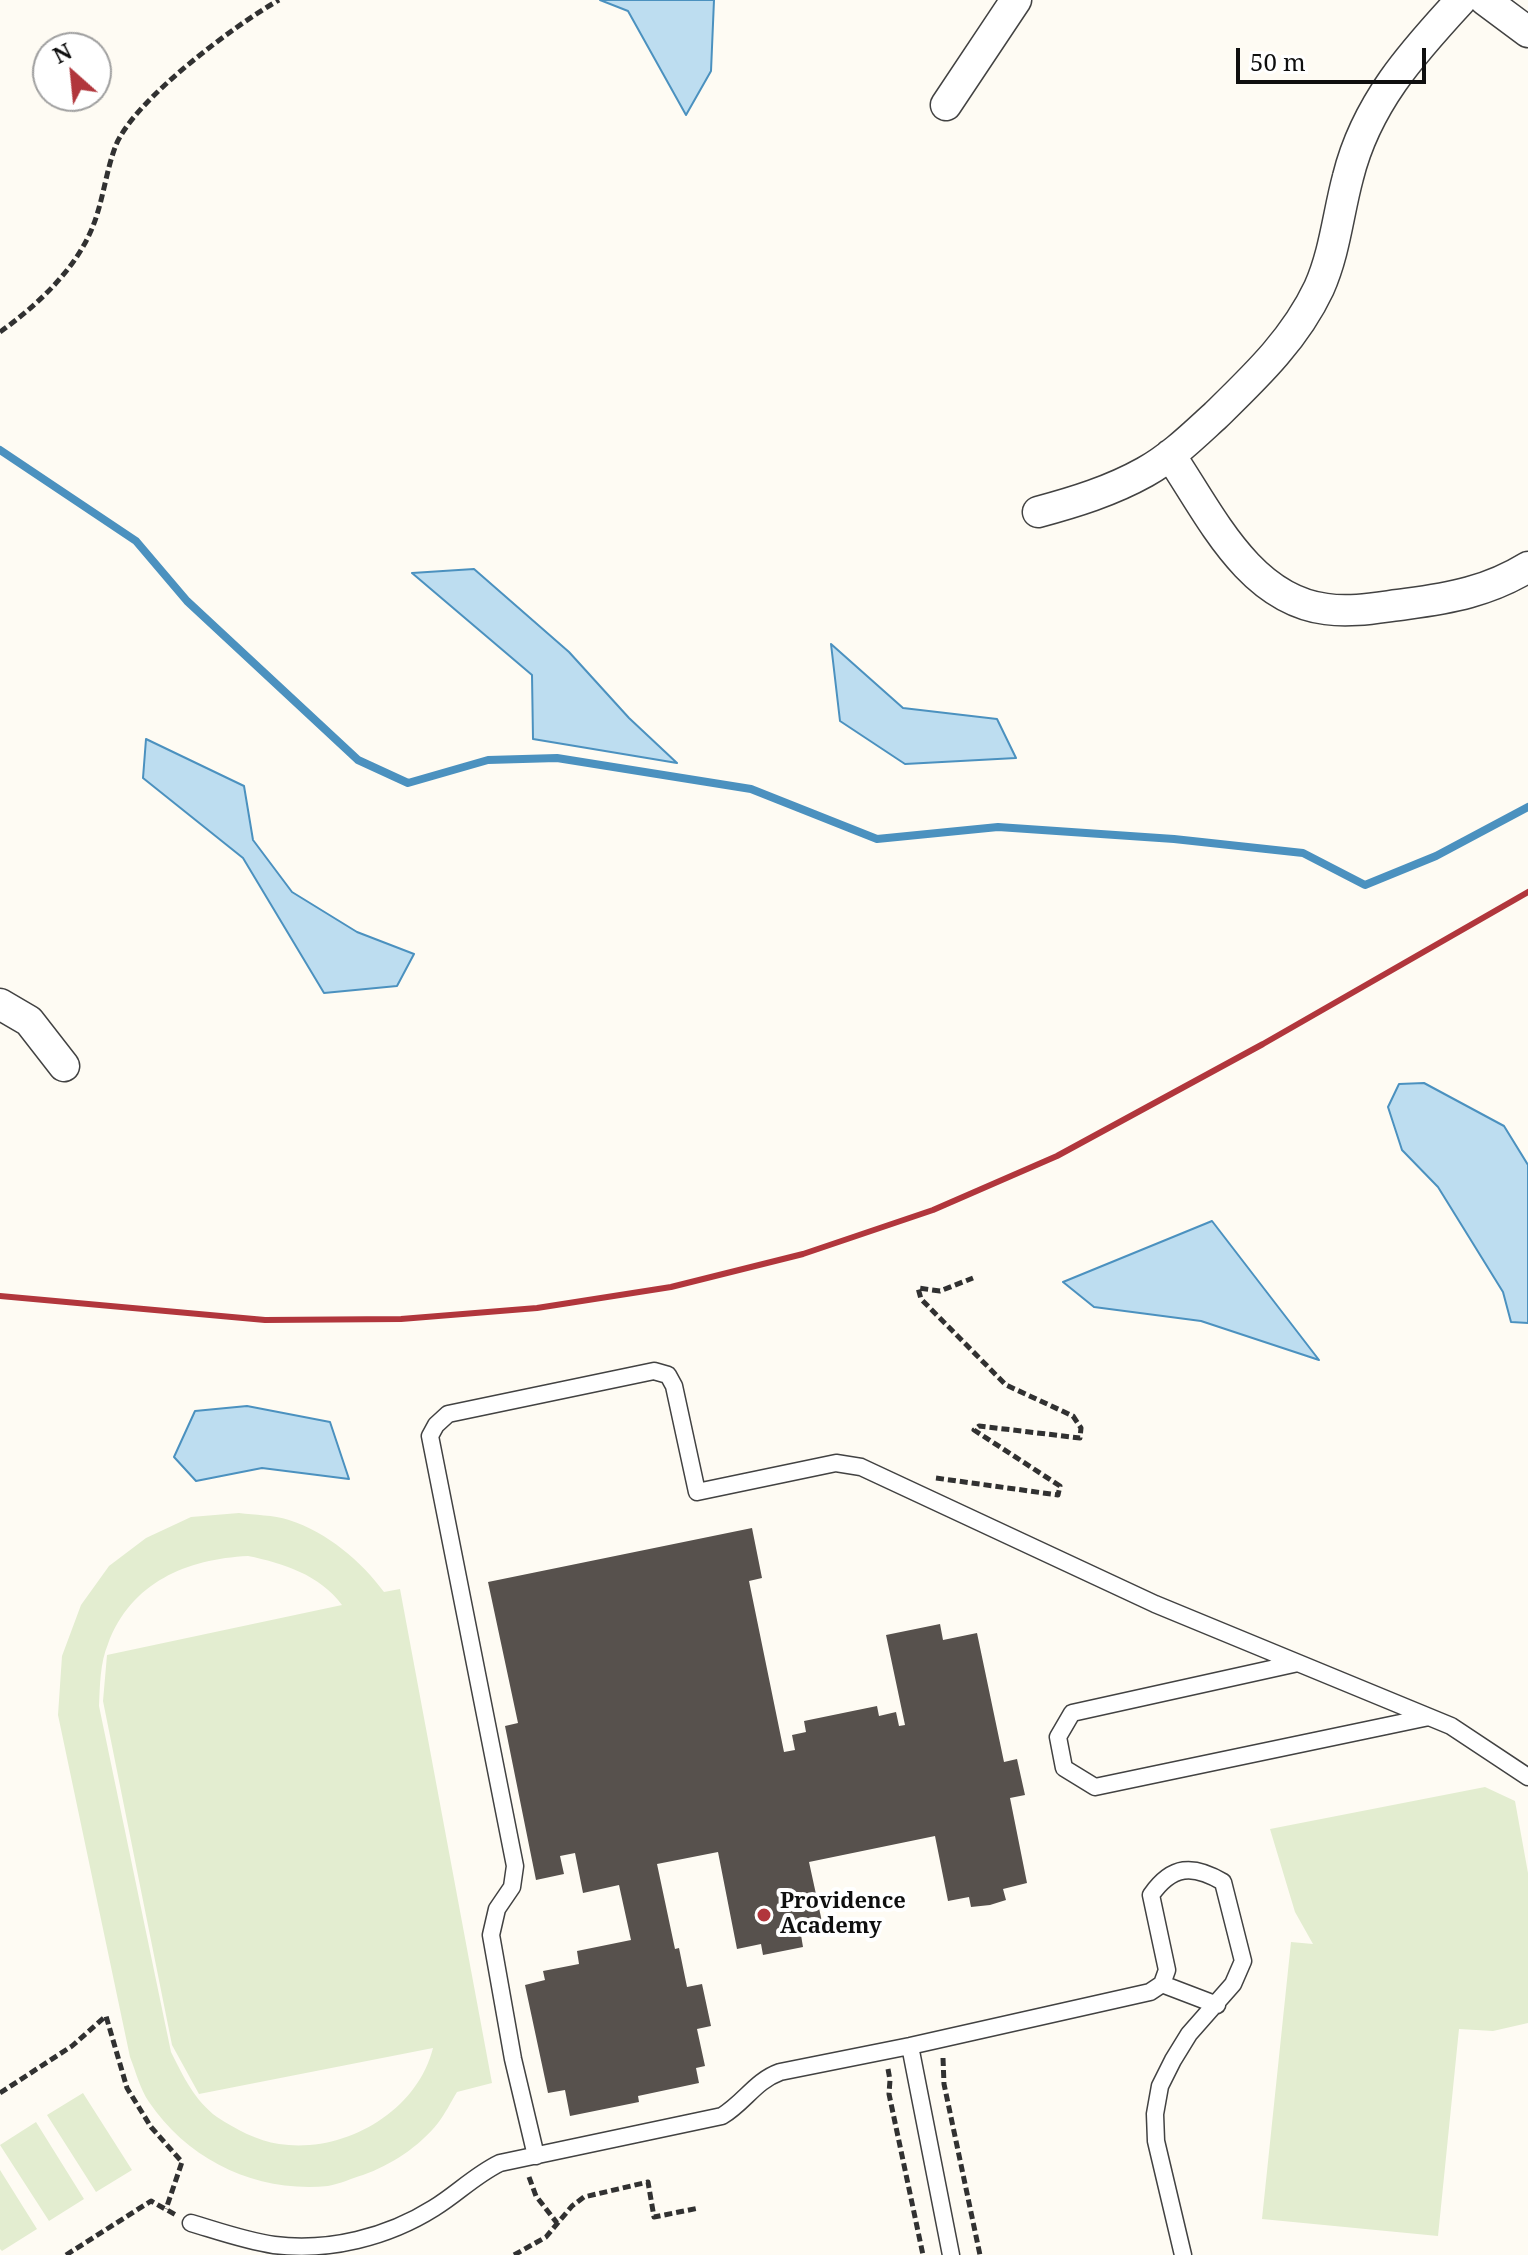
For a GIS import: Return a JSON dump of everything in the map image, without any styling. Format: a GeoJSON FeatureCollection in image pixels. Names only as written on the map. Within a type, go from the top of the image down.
{"type":"FeatureCollection","features":[{"type":"Feature","properties":{"kind":"street"},"geometry":{"type":"LineString","coordinates":[[946,105],[1016,0]]}},
{"type":"Feature","properties":{"kind":"street"},"geometry":{"type":"LineString","coordinates":[[1038,512],[1094,497],[1170,455],[1253,379],[1290,337],[1319,288],[1329,262],[1347,178],[1367,122],[1397,72],[1461,0]]}},
{"type":"Feature","properties":{"kind":"street"},"geometry":{"type":"LineString","coordinates":[[1485,0],[1528,32]]}},
{"type":"Feature","properties":{"kind":"street"},"geometry":{"type":"LineString","coordinates":[[1170,455],[1245,565],[1273,589],[1306,605],[1353,610],[1448,599],[1491,587],[1528,567]]}},
{"type":"Feature","properties":{"kind":"street"},"geometry":{"type":"LineString","coordinates":[[0,1004],[29,1021],[64,1066]]}},
{"type":"Feature","properties":{"kind":"lane"},"geometry":{"type":"LineString","coordinates":[[528,2157],[491,1935],[497,1909],[512,1887],[515,1866],[430,1436],[448,1414],[654,1371],[668,1375],[674,1386],[697,1492],[836,1463],[861,1467],[1155,1604],[1451,1726],[1528,1777]]}},
{"type":"Feature","properties":{"kind":"lane"},"geometry":{"type":"LineString","coordinates":[[1298,1663],[1072,1713],[1058,1737],[1064,1768],[1095,1787],[1429,1717]]}},
{"type":"Feature","properties":{"kind":"lane"},"geometry":{"type":"LineString","coordinates":[[191,2223],[278,2245],[321,2245],[368,2238],[403,2226],[436,2207],[480,2173],[500,2163],[722,2116],[736,2108],[763,2078],[771,2075],[1150,1992],[1162,1984],[1167,1970],[1151,1895],[1159,1883],[1175,1873],[1193,1868],[1223,1882],[1243,1961],[1233,1984],[1189,2034],[1160,2086],[1155,2114],[1156,2141],[1183,2255]]}},
{"type":"Feature","properties":{"kind":"lane"},"geometry":{"type":"LineString","coordinates":[[1162,1984],[1217,2005]]}},
{"type":"Feature","properties":{"kind":"lane"},"geometry":{"type":"LineString","coordinates":[[910,2046],[951,2255]]}},
{"type":"Feature","properties":{"kind":"path"},"geometry":{"type":"LineString","coordinates":[[0,332],[33,305],[65,272],[90,234],[116,146],[125,129],[197,57],[256,13],[279,0]]}},
{"type":"Feature","properties":{"kind":"path"},"geometry":{"type":"LineString","coordinates":[[921,1495],[931,1478],[1058,1495],[1060,1486],[974,1430],[979,1426],[1080,1438],[1081,1428],[1073,1416],[1006,1385],[921,1299],[918,1288],[940,1291],[973,1278]]}},
{"type":"Feature","properties":{"kind":"path"},"geometry":{"type":"LineString","coordinates":[[0,2093],[72,2046],[106,2016],[127,2088],[151,2127],[182,2162],[166,2209]]}},
{"type":"Feature","properties":{"kind":"path"},"geometry":{"type":"LineString","coordinates":[[945,2070],[944,2084],[980,2255]]}},
{"type":"Feature","properties":{"kind":"path"},"geometry":{"type":"LineString","coordinates":[[889,2094],[923,2255]]}},
{"type":"Feature","properties":{"kind":"path"},"geometry":{"type":"LineString","coordinates":[[528,2157],[536,2196],[557,2223]]}},
{"type":"Feature","properties":{"kind":"path"},"geometry":{"type":"LineString","coordinates":[[514,2255],[546,2237],[572,2206],[584,2197],[648,2182],[654,2217],[699,2208]]}},
{"type":"Feature","properties":{"kind":"path"},"geometry":{"type":"LineString","coordinates":[[66,2255],[151,2201],[191,2223]]}},
{"type":"Feature","properties":{"kind":"green space"},"geometry":{"type":"Polygon","coordinates":[[[239,1513],[289,1520],[317,1532],[342,1549],[365,1569],[384,1592],[400,1589],[492,2083],[457,2092],[438,2123],[404,2154],[373,2171],[328,2186],[276,2184],[227,2169],[184,2141],[149,2102],[130,2057],[58,1715],[62,1656],[81,1605],[109,1566],[146,1538],[191,1517],[239,1513]],[[248,1556],[204,1562],[164,1578],[146,1590],[118,1623],[105,1651],[99,1706],[171,2052],[196,2096],[217,2117],[263,2140],[304,2145],[352,2135],[394,2109],[424,2071],[433,2048],[199,2094],[172,2045],[103,1701],[107,1655],[342,1605],[312,1578],[248,1556]]]}},
{"type":"Feature","properties":{"kind":"green space"},"geometry":{"type":"Polygon","coordinates":[[[1485,1787],[1515,1801],[1528,1873],[1528,2023],[1493,2031],[1459,2029],[1438,2236],[1262,2219],[1291,1942],[1313,1944],[1295,1912],[1270,1829],[1485,1787]]]}},
{"type":"Feature","properties":{"kind":"green space"},"geometry":{"type":"Polygon","coordinates":[[[83,2093],[132,2170],[96,2192],[47,2115],[83,2093]]]}},
{"type":"Feature","properties":{"kind":"green space"},"geometry":{"type":"Polygon","coordinates":[[[36,2122],[84,2199],[49,2221],[0,2145],[36,2122]]]}},
{"type":"Feature","properties":{"kind":"green space"},"geometry":{"type":"Polygon","coordinates":[[[0,2170],[37,2229],[2,2251],[0,2249],[0,2170]]]}},
{"type":"Feature","properties":{"kind":"water"},"geometry":{"type":"Polygon","coordinates":[[[600,0],[714,0],[711,71],[686,115],[628,11],[600,0]]]}},
{"type":"Feature","properties":{"kind":"water"},"geometry":{"type":"Polygon","coordinates":[[[474,569],[569,652],[629,718],[677,763],[533,739],[532,675],[412,573],[474,569]]]}},
{"type":"Feature","properties":{"kind":"water"},"geometry":{"type":"Polygon","coordinates":[[[831,644],[903,708],[997,719],[1016,758],[905,764],[840,721],[831,644]]]}},
{"type":"Feature","properties":{"kind":"water"},"geometry":{"type":"Polygon","coordinates":[[[146,739],[244,786],[253,840],[292,892],[357,932],[414,954],[397,986],[324,993],[243,858],[143,778],[146,739]]]}},
{"type":"Feature","properties":{"kind":"water"},"geometry":{"type":"Polygon","coordinates":[[[1424,1083],[1504,1126],[1528,1165],[1528,1323],[1511,1322],[1503,1292],[1438,1187],[1402,1150],[1388,1107],[1399,1084],[1424,1083]]]}},
{"type":"Feature","properties":{"kind":"water"},"geometry":{"type":"Polygon","coordinates":[[[1212,1221],[1319,1360],[1201,1321],[1094,1307],[1063,1282],[1212,1221]]]}},
{"type":"Feature","properties":{"kind":"water"},"geometry":{"type":"Polygon","coordinates":[[[247,1406],[330,1422],[349,1479],[262,1468],[196,1481],[174,1457],[195,1411],[247,1406]]]}},
{"type":"Feature","properties":{"kind":"building"},"geometry":{"type":"Polygon","coordinates":[[[752,1528],[762,1578],[749,1581],[784,1752],[795,1750],[792,1735],[806,1732],[804,1721],[877,1706],[879,1716],[896,1712],[899,1726],[905,1725],[886,1635],[940,1624],[943,1640],[977,1633],[1004,1762],[1017,1759],[1025,1795],[1010,1798],[1027,1883],[1003,1889],[1006,1900],[990,1905],[971,1907],[969,1897],[948,1901],[935,1836],[809,1862],[824,1931],[801,1935],[803,1947],[763,1955],[761,1944],[737,1949],[718,1852],[657,1864],[675,1949],[679,1948],[687,1987],[702,1984],[711,2026],[697,2029],[705,2066],[696,2068],[699,2083],[638,2096],[639,2102],[570,2116],[565,2090],[548,2093],[525,1985],[545,1980],[543,1971],[579,1964],[577,1951],[631,1940],[619,1885],[583,1893],[575,1853],[560,1856],[564,1874],[536,1880],[505,1726],[518,1723],[488,1582],[752,1528]]]}},
{"type":"Feature","properties":{"kind":"waterway"},"geometry":{"type":"LineString","coordinates":[[0,450],[136,541],[187,601],[358,760],[408,783],[488,760],[557,758],[751,789],[877,839],[998,827],[1174,839],[1303,853],[1365,885],[1436,856],[1528,807]]}},
{"type":"Feature","properties":{"kind":"railway"},"geometry":{"type":"LineString","coordinates":[[0,1296],[265,1320],[401,1319],[537,1308],[671,1287],[803,1254],[933,1210],[1057,1156],[1263,1044],[1528,892]]}},
{"type":"Feature","properties":{"kind":"place","name":"Providence Academy"},"geometry":{"type":"Point","coordinates":[764,1915]}}]}
